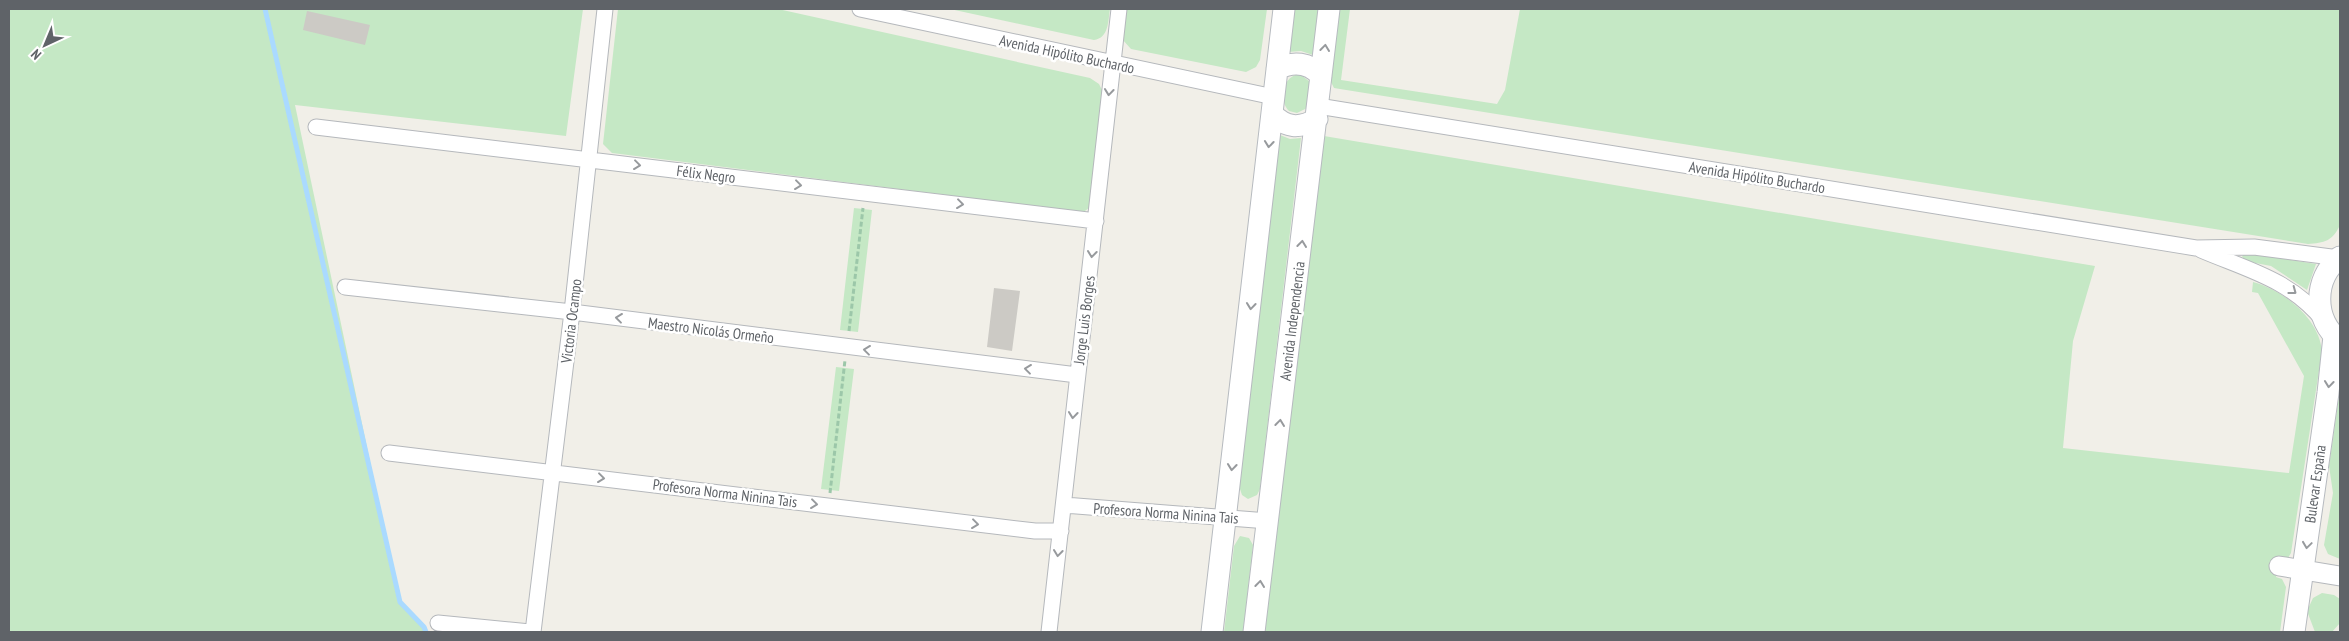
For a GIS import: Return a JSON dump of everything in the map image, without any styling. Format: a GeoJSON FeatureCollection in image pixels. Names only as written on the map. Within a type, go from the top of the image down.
{"type":"FeatureCollection","features":[{"type":"Feature","properties":{"kind":"main road"},"geometry":{"type":"LineString","coordinates":[[1212,632],[1227,518],[1284,9]]}},
{"type":"Feature","properties":{"kind":"main road","name":"Avenida Independencia"},"geometry":{"type":"LineString","coordinates":[[1254,632],[1318,113],[1329,9]]}},
{"type":"Feature","properties":{"kind":"main road"},"geometry":{"type":"LineString","coordinates":[[1277,69],[1294,63],[1304,64],[1313,68],[1321,76]]}},
{"type":"Feature","properties":{"kind":"main road"},"geometry":{"type":"LineString","coordinates":[[1273,106],[1279,120],[1293,127],[1309,124],[1318,113]]}},
{"type":"Feature","properties":{"kind":"main road","name":"Bulevar España"},"geometry":{"type":"LineString","coordinates":[[2294,632],[2333,333],[2320,303],[2322,283],[2331,265],[2339,258]]}},
{"type":"Feature","properties":{"kind":"street","name":"Victoria Ocampo"},"geometry":{"type":"LineString","coordinates":[[532,632],[572,312],[605,9]]}},
{"type":"Feature","properties":{"kind":"street","name":"Avenida Hipólito Buchardo"},"geometry":{"type":"LineString","coordinates":[[860,9],[1112,64],[1273,106]]}},
{"type":"Feature","properties":{"kind":"street","name":"Jorge Luis Borges"},"geometry":{"type":"LineString","coordinates":[[1049,632],[1119,9]]}},
{"type":"Feature","properties":{"kind":"street","name":"Avenida Hipólito Buchardo"},"geometry":{"type":"LineString","coordinates":[[1318,113],[2196,248],[2254,247],[2339,258]]}},
{"type":"Feature","properties":{"kind":"street","name":"Félix Negro"},"geometry":{"type":"LineString","coordinates":[[316,127],[1096,221]]}},
{"type":"Feature","properties":{"kind":"street","name":"Avenida Hipólito Buchardo"},"geometry":{"type":"LineString","coordinates":[[2196,248],[2272,278],[2288,287],[2312,307],[2333,333]]}},
{"type":"Feature","properties":{"kind":"street","name":"Maestro Nicolás Ormeño"},"geometry":{"type":"LineString","coordinates":[[345,287],[572,312],[847,348],[1077,375]]}},
{"type":"Feature","properties":{"kind":"street","name":"Profesora Norma Ninina Tais"},"geometry":{"type":"LineString","coordinates":[[389,453],[1035,531],[1061,531]]}},
{"type":"Feature","properties":{"kind":"street","name":"Profesora Norma Ninina Tais"},"geometry":{"type":"LineString","coordinates":[[1064,505],[1268,521]]}},
{"type":"Feature","properties":{"kind":"street"},"geometry":{"type":"LineString","coordinates":[[2279,566],[2340,576]]}},
{"type":"Feature","properties":{"kind":"street"},"geometry":{"type":"LineString","coordinates":[[438,623],[532,632]]}},
{"type":"Feature","properties":{"kind":"path"},"geometry":{"type":"LineString","coordinates":[[828,506],[865,193]]}},
{"type":"Feature","properties":{"kind":"green space"},"geometry":{"type":"Polygon","coordinates":[[[9,9],[583,9],[566,136],[295,105],[397,590],[400,602],[424,627],[426,632],[9,632],[9,9]]]}},
{"type":"Feature","properties":{"kind":"green space"},"geometry":{"type":"Polygon","coordinates":[[[618,9],[778,9],[1090,78],[1099,84],[1103,92],[1090,207],[1081,212],[612,153],[603,144],[618,9]]]}},
{"type":"Feature","properties":{"kind":"green space"},"geometry":{"type":"Polygon","coordinates":[[[950,9],[1110,9],[1108,24],[1103,36],[1094,40],[950,9]]]}},
{"type":"Feature","properties":{"kind":"green space"},"geometry":{"type":"Polygon","coordinates":[[[1125,9],[1267,9],[1260,60],[1256,67],[1246,72],[1131,49],[1122,39],[1125,9]]]}},
{"type":"Feature","properties":{"kind":"green space"},"geometry":{"type":"Polygon","coordinates":[[[1293,9],[1318,9],[1313,55],[1301,51],[1288,52],[1293,9]]]}},
{"type":"Feature","properties":{"kind":"green space"},"geometry":{"type":"Polygon","coordinates":[[[1338,9],[1350,9],[1341,80],[1497,104],[1505,90],[1520,9],[2340,9],[2340,225],[2331,238],[2319,243],[2308,244],[1334,88],[1330,80],[1338,9]]]}},
{"type":"Feature","properties":{"kind":"green space"},"geometry":{"type":"Polygon","coordinates":[[[1300,74],[1310,82],[1307,108],[1297,113],[1289,111],[1283,95],[1286,83],[1294,75],[1300,74]]]}},
{"type":"Feature","properties":{"kind":"green space"},"geometry":{"type":"Polygon","coordinates":[[[1280,135],[1290,139],[1301,138],[1260,489],[1257,495],[1248,499],[1242,495],[1239,486],[1280,135]]]}},
{"type":"Feature","properties":{"kind":"green space"},"geometry":{"type":"Polygon","coordinates":[[[1324,136],[2095,266],[2073,341],[2063,448],[2289,473],[2304,376],[2258,293],[2252,292],[2253,282],[2276,292],[2298,307],[2307,317],[2314,327],[2322,351],[2291,553],[2288,558],[2280,559],[2276,577],[2282,579],[2286,587],[2280,632],[1265,632],[1324,136]]]}},
{"type":"Feature","properties":{"kind":"green space"},"geometry":{"type":"Polygon","coordinates":[[[854,208],[872,210],[858,332],[840,330],[854,208]]]}},
{"type":"Feature","properties":{"kind":"green space"},"geometry":{"type":"Polygon","coordinates":[[[2246,253],[2316,264],[2307,290],[2271,266],[2245,261],[2242,256],[2246,253]]]}},
{"type":"Feature","properties":{"kind":"green space"},"geometry":{"type":"Polygon","coordinates":[[[836,367],[854,369],[839,491],[821,489],[836,367]]]}},
{"type":"Feature","properties":{"kind":"green space"},"geometry":{"type":"Polygon","coordinates":[[[2340,389],[2340,559],[2328,554],[2324,545],[2333,493],[2329,466],[2340,389]]]}},
{"type":"Feature","properties":{"kind":"green space"},"geometry":{"type":"Polygon","coordinates":[[[1240,536],[1249,538],[1253,545],[1243,632],[1224,632],[1234,546],[1240,536]]]}},
{"type":"Feature","properties":{"kind":"green space"},"geometry":{"type":"Polygon","coordinates":[[[2322,593],[2334,595],[2340,599],[2340,623],[2332,632],[2315,632],[2307,611],[2313,598],[2322,593]]]}},
{"type":"Feature","properties":{"kind":"building"},"geometry":{"type":"Polygon","coordinates":[[[307,11],[370,25],[365,45],[303,30],[307,11]]]}},
{"type":"Feature","properties":{"kind":"building"},"geometry":{"type":"Polygon","coordinates":[[[994,288],[1020,291],[1012,351],[987,347],[994,288]]]}},
{"type":"Feature","properties":{"kind":"waterway"},"geometry":{"type":"LineString","coordinates":[[265,9],[400,602],[424,627],[426,632]]}}]}
